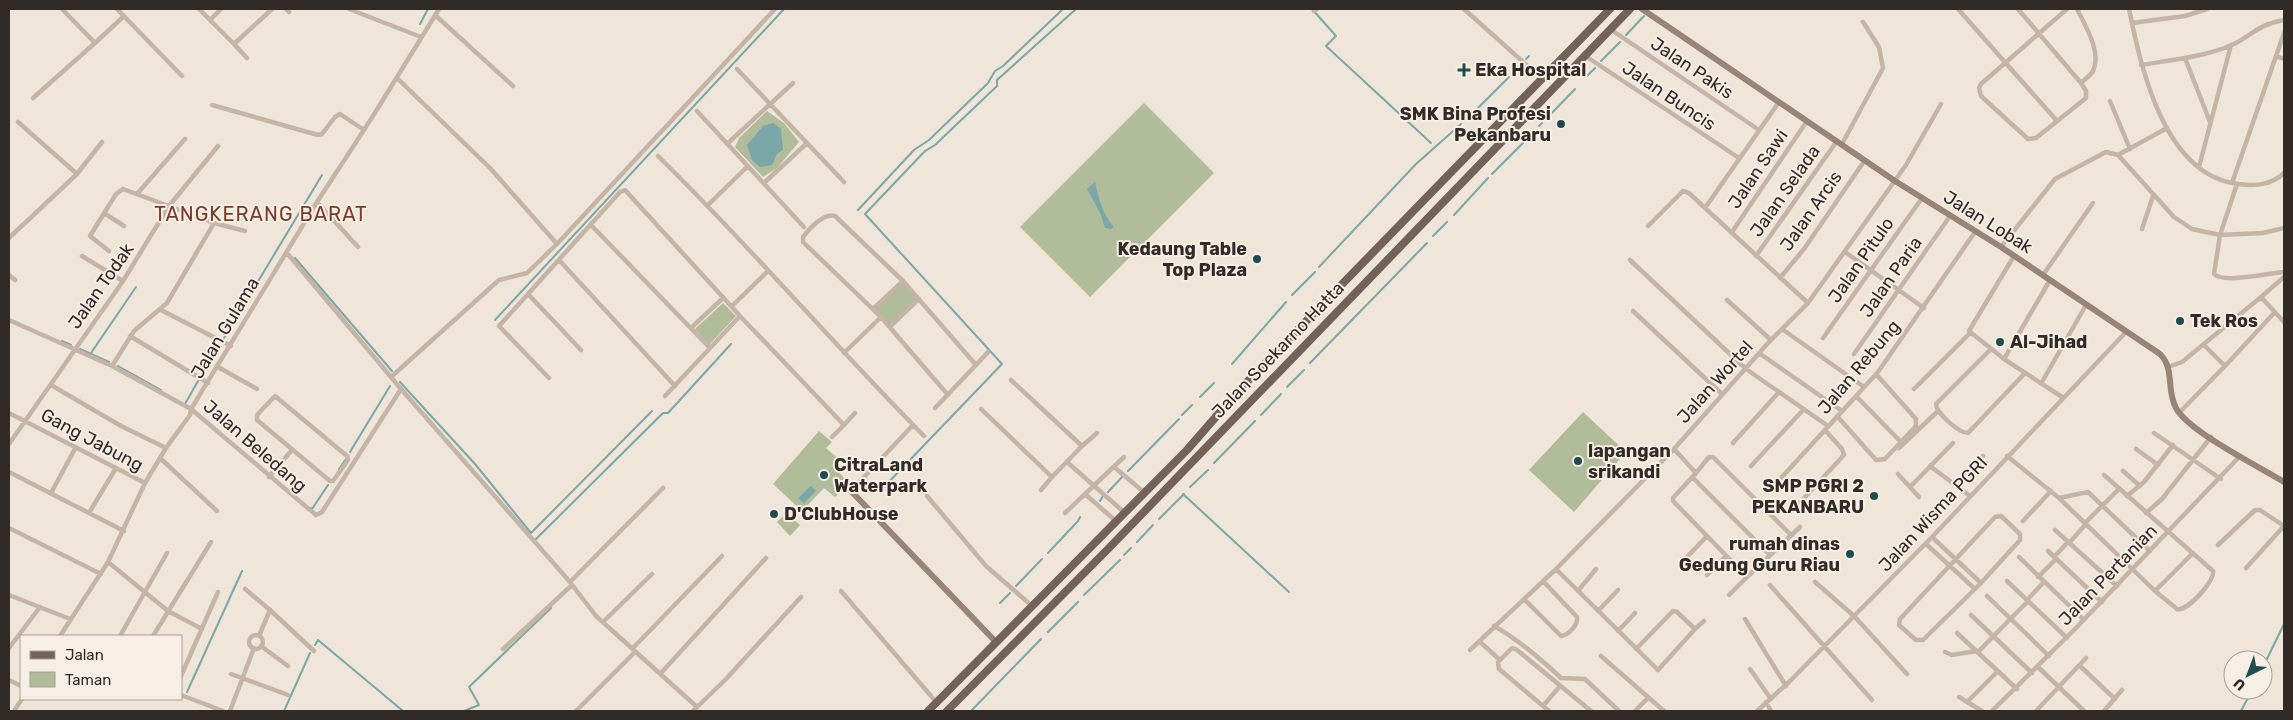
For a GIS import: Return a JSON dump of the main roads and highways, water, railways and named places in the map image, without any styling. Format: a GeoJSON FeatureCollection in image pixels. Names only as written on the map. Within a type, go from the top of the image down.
{"type":"FeatureCollection","features":[{"type":"Feature","properties":{"kind":"main road","name":"Jalan Soekarno Hatta"},"geometry":{"type":"LineString","coordinates":[[928,711],[1117,522],[1215,420],[1241,388],[1610,9]]}},
{"type":"Feature","properties":{"kind":"main road","name":"Jalan Soekarno Hatta"},"geometry":{"type":"LineString","coordinates":[[947,711],[1630,9]]}},
{"type":"Feature","properties":{"kind":"main road","name":"Jalan Lobak"},"geometry":{"type":"LineString","coordinates":[[1642,9],[1895,181],[2001,247],[2160,354],[2168,367],[2172,397],[2179,413],[2211,438],[2284,482]]}},
{"type":"Feature","properties":{"kind":"main road"},"geometry":{"type":"LineString","coordinates":[[1403,223],[1413,232]]}},
{"type":"Feature","properties":{"kind":"main road"},"geometry":{"type":"LineString","coordinates":[[852,491],[996,642]]}},
{"type":"Feature","properties":{"kind":"water"},"geometry":{"type":"Polygon","coordinates":[[[773,123],[781,129],[783,150],[777,154],[772,165],[760,167],[752,160],[747,145],[763,126],[773,123]]]}},
{"type":"Feature","properties":{"kind":"water"},"geometry":{"type":"Polygon","coordinates":[[[1095,182],[1101,206],[1113,226],[1112,229],[1105,228],[1101,215],[1087,189],[1095,182]]]}},
{"type":"Feature","properties":{"kind":"water"},"geometry":{"type":"Polygon","coordinates":[[[811,486],[816,491],[804,503],[798,498],[811,486]]]}},
{"type":"Feature","properties":{"kind":"waterway"},"geometry":{"type":"LineString","coordinates":[[420,24],[428,9]]}},
{"type":"Feature","properties":{"kind":"waterway"},"geometry":{"type":"LineString","coordinates":[[495,320],[784,9]]}},
{"type":"Feature","properties":{"kind":"waterway"},"geometry":{"type":"LineString","coordinates":[[858,210],[914,150],[929,140],[988,83],[995,71],[1003,66],[1063,9]]}},
{"type":"Feature","properties":{"kind":"waterway"},"geometry":{"type":"LineString","coordinates":[[883,488],[1002,364],[865,214],[925,151],[935,145],[997,86],[997,80],[1076,9]]}},
{"type":"Feature","properties":{"kind":"waterway"},"geometry":{"type":"LineString","coordinates":[[1312,9],[1336,36],[1326,46],[1431,143]]}},
{"type":"Feature","properties":{"kind":"waterway"},"geometry":{"type":"LineString","coordinates":[[1626,35],[1644,16]]}},
{"type":"Feature","properties":{"kind":"waterway"},"geometry":{"type":"LineString","coordinates":[[1601,61],[1620,42]]}},
{"type":"Feature","properties":{"kind":"waterway"},"geometry":{"type":"LineString","coordinates":[[1526,59],[1529,56]]}},
{"type":"Feature","properties":{"kind":"waterway"},"geometry":{"type":"LineString","coordinates":[[1587,76],[1595,68]]}},
{"type":"Feature","properties":{"kind":"waterway"},"geometry":{"type":"LineString","coordinates":[[1476,110],[1509,77]]}},
{"type":"Feature","properties":{"kind":"waterway"},"geometry":{"type":"LineString","coordinates":[[1549,116],[1575,89]]}},
{"type":"Feature","properties":{"kind":"waterway"},"geometry":{"type":"LineString","coordinates":[[1539,126],[1542,123]]}},
{"type":"Feature","properties":{"kind":"waterway"},"geometry":{"type":"LineString","coordinates":[[1319,267],[1416,164],[1461,124]]}},
{"type":"Feature","properties":{"kind":"waterway"},"geometry":{"type":"LineString","coordinates":[[1492,174],[1533,133]]}},
{"type":"Feature","properties":{"kind":"waterway"},"geometry":{"type":"LineString","coordinates":[[224,338],[322,175]]}},
{"type":"Feature","properties":{"kind":"waterway"},"geometry":{"type":"LineString","coordinates":[[1454,215],[1488,178]]}},
{"type":"Feature","properties":{"kind":"waterway"},"geometry":{"type":"LineString","coordinates":[[1433,236],[1447,222]]}},
{"type":"Feature","properties":{"kind":"waterway"},"geometry":{"type":"LineString","coordinates":[[1310,363],[1427,243]]}},
{"type":"Feature","properties":{"kind":"waterway"},"geometry":{"type":"LineString","coordinates":[[295,258],[392,371]]}},
{"type":"Feature","properties":{"kind":"waterway"},"geometry":{"type":"LineString","coordinates":[[1292,295],[1315,272]]}},
{"type":"Feature","properties":{"kind":"waterway"},"geometry":{"type":"LineString","coordinates":[[91,353],[136,287]]}},
{"type":"Feature","properties":{"kind":"waterway"},"geometry":{"type":"LineString","coordinates":[[1232,364],[1286,302]]}},
{"type":"Feature","properties":{"kind":"waterway"},"geometry":{"type":"LineString","coordinates":[[62,341],[71,345]]}},
{"type":"Feature","properties":{"kind":"waterway"},"geometry":{"type":"LineString","coordinates":[[535,540],[663,413],[668,413],[731,344]]}},
{"type":"Feature","properties":{"kind":"waterway"},"geometry":{"type":"LineString","coordinates":[[203,373],[219,346]]}},
{"type":"Feature","properties":{"kind":"waterway"},"geometry":{"type":"LineString","coordinates":[[80,349],[109,362]]}},
{"type":"Feature","properties":{"kind":"waterway"},"geometry":{"type":"LineString","coordinates":[[118,366],[161,390]]}},
{"type":"Feature","properties":{"kind":"waterway"},"geometry":{"type":"LineString","coordinates":[[1287,387],[1304,370]]}},
{"type":"Feature","properties":{"kind":"waterway"},"geometry":{"type":"LineString","coordinates":[[185,404],[198,381]]}},
{"type":"Feature","properties":{"kind":"waterway"},"geometry":{"type":"LineString","coordinates":[[400,382],[475,464],[531,533],[652,411]]}},
{"type":"Feature","properties":{"kind":"waterway"},"geometry":{"type":"LineString","coordinates":[[1200,397],[1214,383]]}},
{"type":"Feature","properties":{"kind":"waterway"},"geometry":{"type":"LineString","coordinates":[[350,452],[390,386]]}},
{"type":"Feature","properties":{"kind":"waterway"},"geometry":{"type":"LineString","coordinates":[[1261,415],[1281,394]]}},
{"type":"Feature","properties":{"kind":"waterway"},"geometry":{"type":"LineString","coordinates":[[1182,415],[1192,405]]}},
{"type":"Feature","properties":{"kind":"waterway"},"geometry":{"type":"LineString","coordinates":[[1128,471],[1179,419]]}},
{"type":"Feature","properties":{"kind":"waterway"},"geometry":{"type":"LineString","coordinates":[[1214,463],[1255,421]]}},
{"type":"Feature","properties":{"kind":"waterway"},"geometry":{"type":"LineString","coordinates":[[339,469],[346,459]]}},
{"type":"Feature","properties":{"kind":"waterway"},"geometry":{"type":"LineString","coordinates":[[1190,487],[1208,470]]}},
{"type":"Feature","properties":{"kind":"waterway"},"geometry":{"type":"LineString","coordinates":[[1108,492],[1123,476]]}},
{"type":"Feature","properties":{"kind":"waterway"},"geometry":{"type":"LineString","coordinates":[[311,508],[328,485]]}},
{"type":"Feature","properties":{"kind":"waterway"},"geometry":{"type":"LineString","coordinates":[[1183,494],[1289,592]]}},
{"type":"Feature","properties":{"kind":"waterway"},"geometry":{"type":"LineString","coordinates":[[1159,519],[1184,494]]}},
{"type":"Feature","properties":{"kind":"waterway"},"geometry":{"type":"LineString","coordinates":[[1100,501],[1103,496]]}},
{"type":"Feature","properties":{"kind":"waterway"},"geometry":{"type":"LineString","coordinates":[[1048,553],[1080,517]]}},
{"type":"Feature","properties":{"kind":"waterway"},"geometry":{"type":"LineString","coordinates":[[1137,542],[1153,525]]}},
{"type":"Feature","properties":{"kind":"waterway"},"geometry":{"type":"LineString","coordinates":[[1124,555],[1131,548]]}},
{"type":"Feature","properties":{"kind":"waterway"},"geometry":{"type":"LineString","coordinates":[[1016,586],[1042,559]]}},
{"type":"Feature","properties":{"kind":"waterway"},"geometry":{"type":"LineString","coordinates":[[1084,595],[1120,560]]}},
{"type":"Feature","properties":{"kind":"waterway"},"geometry":{"type":"LineString","coordinates":[[187,692],[242,571]]}},
{"type":"Feature","properties":{"kind":"waterway"},"geometry":{"type":"LineString","coordinates":[[1000,603],[1010,593]]}},
{"type":"Feature","properties":{"kind":"waterway"},"geometry":{"type":"LineString","coordinates":[[1048,632],[1078,602]]}},
{"type":"Feature","properties":{"kind":"waterway"},"geometry":{"type":"LineString","coordinates":[[464,711],[479,705],[469,687],[551,608]]}},
{"type":"Feature","properties":{"kind":"waterway"},"geometry":{"type":"LineString","coordinates":[[2271,650],[2284,624]]}},
{"type":"Feature","properties":{"kind":"waterway"},"geometry":{"type":"LineString","coordinates":[[971,711],[1041,639]]}},
{"type":"Feature","properties":{"kind":"waterway"},"geometry":{"type":"LineString","coordinates":[[315,645],[318,640],[403,711]]}},
{"type":"Feature","properties":{"kind":"waterway"},"geometry":{"type":"LineString","coordinates":[[284,711],[310,653]]}},
{"type":"Feature","properties":{"kind":"waterway"},"geometry":{"type":"LineString","coordinates":[[2241,711],[2247,700]]}},
{"type":"Feature","properties":{"kind":"place","name":"Eka Hospital"},"geometry":{"type":"Point","coordinates":[1464,70]}},
{"type":"Feature","properties":{"kind":"place","name":"SMK Bina Profesi Pekanbaru"},"geometry":{"type":"Point","coordinates":[1561,124]}},
{"type":"Feature","properties":{"kind":"place","name":"Kedaung Table Top Plaza"},"geometry":{"type":"Point","coordinates":[1257,259]}},
{"type":"Feature","properties":{"kind":"place","name":"Tek Ros"},"geometry":{"type":"Point","coordinates":[2180,321]}},
{"type":"Feature","properties":{"kind":"place","name":"Al-Jihad"},"geometry":{"type":"Point","coordinates":[2000,342]}},
{"type":"Feature","properties":{"kind":"place","name":"lapangan srikandi"},"geometry":{"type":"Point","coordinates":[1578,461]}},
{"type":"Feature","properties":{"kind":"place","name":"CitraLand Waterpark"},"geometry":{"type":"Point","coordinates":[824,475]}},
{"type":"Feature","properties":{"kind":"place","name":"SMP PGRI 2 PEKANBARU"},"geometry":{"type":"Point","coordinates":[1874,496]}},
{"type":"Feature","properties":{"kind":"place","name":"D'ClubHouse"},"geometry":{"type":"Point","coordinates":[774,514]}},
{"type":"Feature","properties":{"kind":"place","name":"rumah dinas Gedung Guru Riau"},"geometry":{"type":"Point","coordinates":[1850,554]}},
{"type":"Feature","properties":{"kind":"district","name":"TANGKERANG BARAT"},"geometry":{"type":"Point","coordinates":[261,214]}}]}
